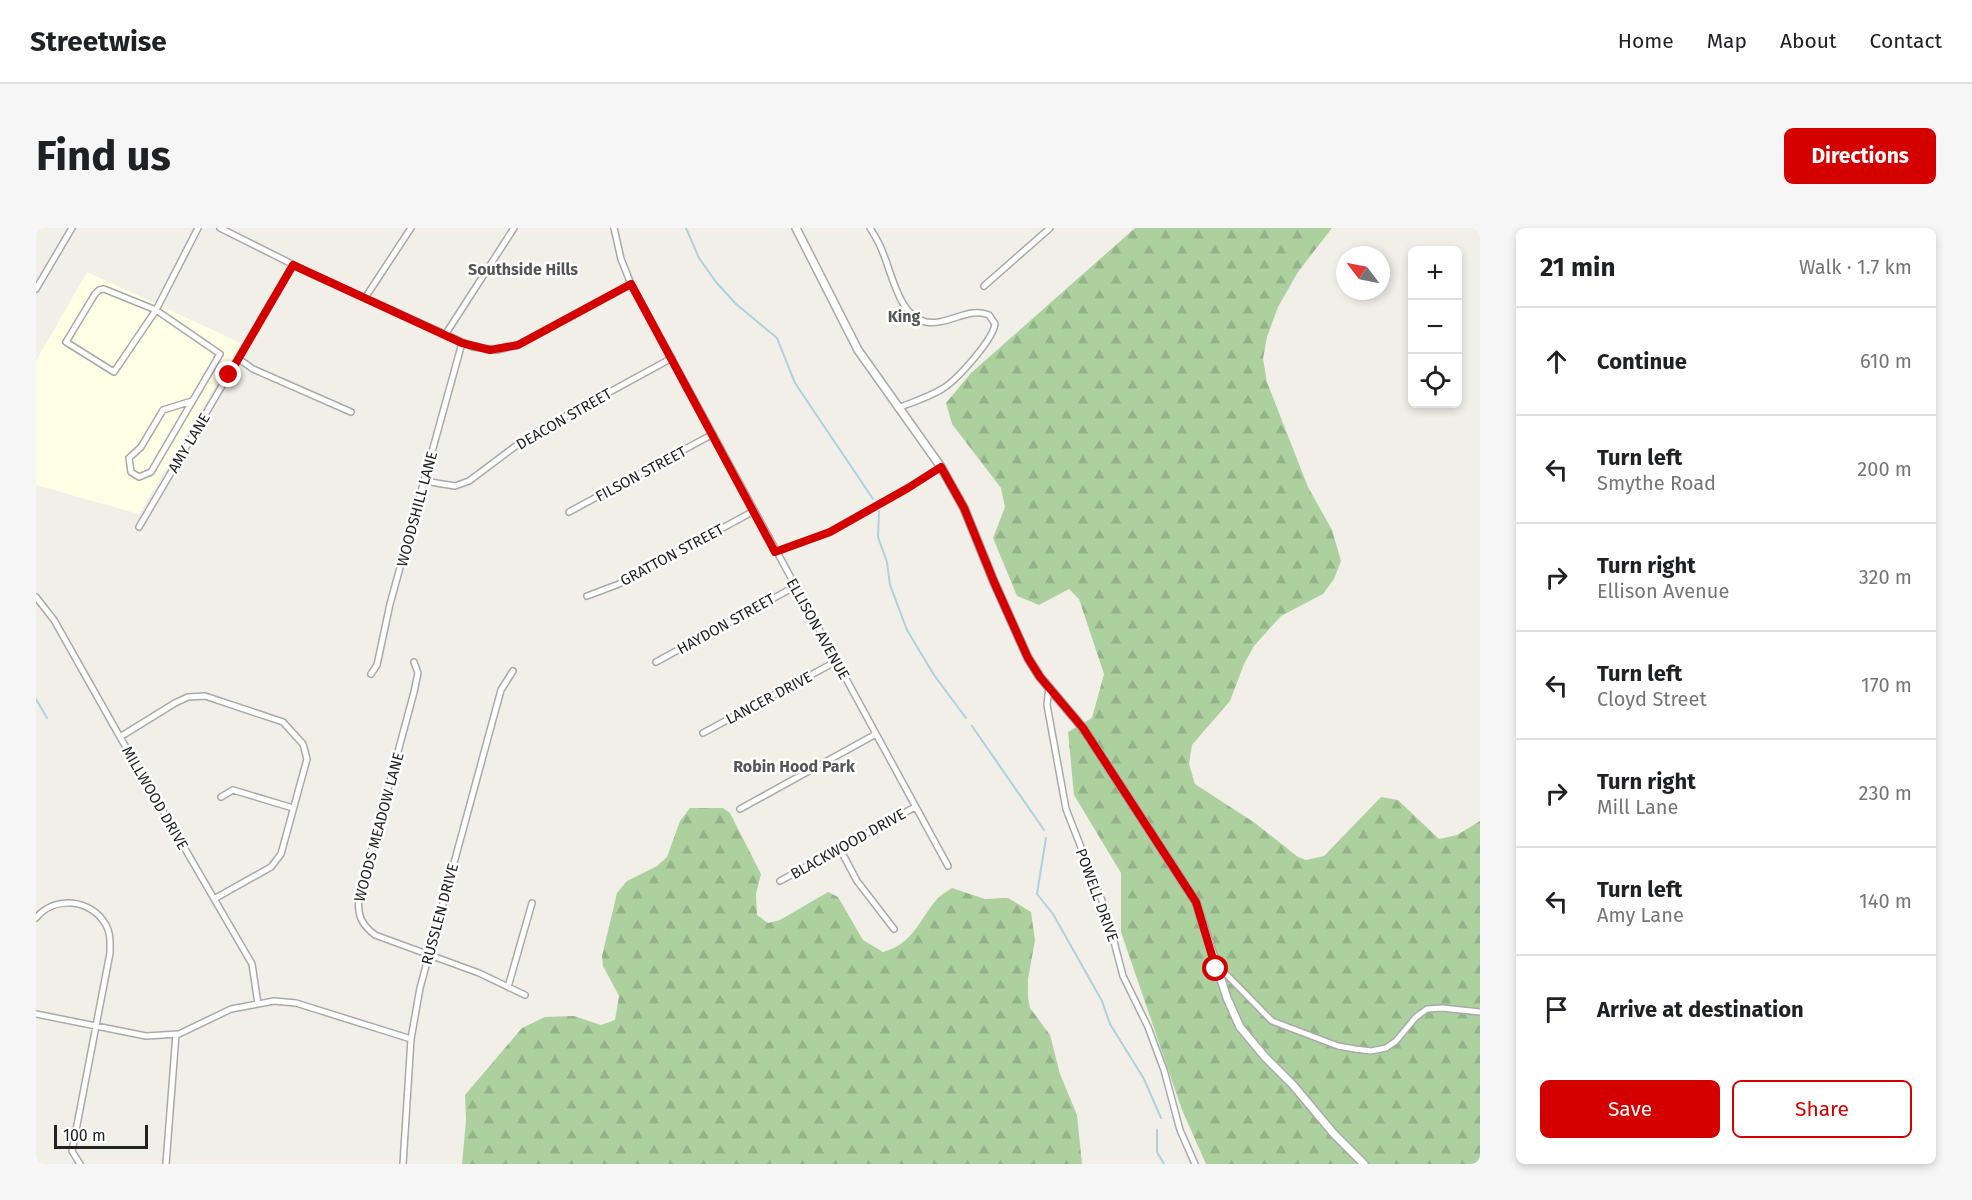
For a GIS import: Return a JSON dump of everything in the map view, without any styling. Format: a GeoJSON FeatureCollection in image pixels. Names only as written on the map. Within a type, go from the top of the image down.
{"type":"FeatureCollection","features":[{"type":"Feature","properties":{"kind":"street"},"geometry":{"type":"LineString","coordinates":[[36,289],[72,228]]}},
{"type":"Feature","properties":{"kind":"street"},"geometry":{"type":"LineString","coordinates":[[192,401],[164,410],[141,447],[129,458],[131,472],[139,477],[151,472],[220,354],[156,310],[108,290],[99,290],[66,342],[114,372],[156,310],[198,228]]}},
{"type":"Feature","properties":{"kind":"street"},"geometry":{"type":"LineString","coordinates":[[220,228],[293,265],[462,343],[490,350],[518,345],[631,284]]}},
{"type":"Feature","properties":{"kind":"street"},"geometry":{"type":"LineString","coordinates":[[365,298],[411,228]]}},
{"type":"Feature","properties":{"kind":"street"},"geometry":{"type":"LineString","coordinates":[[445,335],[514,228]]}},
{"type":"Feature","properties":{"kind":"street","name":"ELLISON AVENUE"},"geometry":{"type":"LineString","coordinates":[[614,228],[621,259],[631,284],[948,867]]}},
{"type":"Feature","properties":{"kind":"street"},"geometry":{"type":"LineString","coordinates":[[796,228],[850,336],[941,467],[964,508],[1028,658],[1083,728],[1196,902],[1216,969],[1230,1006],[1247,1037],[1364,1164]]}},
{"type":"Feature","properties":{"kind":"street"},"geometry":{"type":"LineString","coordinates":[[870,228],[882,250],[904,305],[915,317],[938,323],[979,312],[989,315],[995,324],[984,346],[949,384],[935,393],[898,408]]}},
{"type":"Feature","properties":{"kind":"street"},"geometry":{"type":"LineString","coordinates":[[984,286],[1050,228]]}},
{"type":"Feature","properties":{"kind":"street","name":"AMY LANE"},"geometry":{"type":"LineString","coordinates":[[139,527],[293,265]]}},
{"type":"Feature","properties":{"kind":"street","name":"WOODSHILL LANE"},"geometry":{"type":"LineString","coordinates":[[371,674],[377,665],[390,604],[462,343]]}},
{"type":"Feature","properties":{"kind":"street","name":"DEACON STREET"},"geometry":{"type":"LineString","coordinates":[[424,481],[455,486],[469,481],[529,436],[672,358]]}},
{"type":"Feature","properties":{"kind":"street"},"geometry":{"type":"LineString","coordinates":[[239,359],[253,369],[351,412]]}},
{"type":"Feature","properties":{"kind":"street","name":"FILSON STREET"},"geometry":{"type":"LineString","coordinates":[[569,512],[713,434]]}},
{"type":"Feature","properties":{"kind":"street"},"geometry":{"type":"LineString","coordinates":[[775,552],[830,532],[941,467]]}},
{"type":"Feature","properties":{"kind":"street","name":"GRATTON STREET"},"geometry":{"type":"LineString","coordinates":[[587,596],[619,584],[754,511]]}},
{"type":"Feature","properties":{"kind":"street","name":"HAYDON STREET"},"geometry":{"type":"LineString","coordinates":[[656,662],[796,586]]}},
{"type":"Feature","properties":{"kind":"street","name":"MILLWOOD DRIVE"},"geometry":{"type":"LineString","coordinates":[[36,597],[54,620],[252,964],[258,1004]]}},
{"type":"Feature","properties":{"kind":"street","name":"WOODS MEADOW LANE"},"geometry":{"type":"LineString","coordinates":[[414,662],[418,673],[414,692],[359,897],[358,908],[362,922],[375,935],[479,973],[525,995]]}},
{"type":"Feature","properties":{"kind":"street","name":"LANCER DRIVE"},"geometry":{"type":"LineString","coordinates":[[703,733],[835,662]]}},
{"type":"Feature","properties":{"kind":"street","name":"RUSSLEN DRIVE"},"geometry":{"type":"LineString","coordinates":[[403,1164],[411,1040],[420,988],[501,690],[513,671]]}},
{"type":"Feature","properties":{"kind":"street","name":"POWELL DRIVE"},"geometry":{"type":"LineString","coordinates":[[1049,687],[1047,705],[1066,808],[1106,911],[1123,976],[1155,1043],[1180,1130],[1195,1164]]}},
{"type":"Feature","properties":{"kind":"street"},"geometry":{"type":"LineString","coordinates":[[120,737],[188,697],[205,696],[283,722],[303,744],[307,759],[281,854],[271,867],[214,899]]}},
{"type":"Feature","properties":{"kind":"street"},"geometry":{"type":"LineString","coordinates":[[740,809],[876,734]]}},
{"type":"Feature","properties":{"kind":"street"},"geometry":{"type":"LineString","coordinates":[[221,797],[233,790],[293,808]]}},
{"type":"Feature","properties":{"kind":"street","name":"BLACKWOOD DRIVE"},"geometry":{"type":"LineString","coordinates":[[780,880],[915,807]]}},
{"type":"Feature","properties":{"kind":"street"},"geometry":{"type":"LineString","coordinates":[[840,849],[856,881],[894,928]]}},
{"type":"Feature","properties":{"kind":"street"},"geometry":{"type":"LineString","coordinates":[[36,918],[47,907],[72,902],[85,906],[106,924],[111,938],[72,1151],[80,1164]]}},
{"type":"Feature","properties":{"kind":"street"},"geometry":{"type":"LineString","coordinates":[[508,987],[532,903]]}},
{"type":"Feature","properties":{"kind":"street"},"geometry":{"type":"LineString","coordinates":[[1216,969],[1223,972],[1272,1021],[1338,1046],[1355,1049],[1371,1051],[1386,1048],[1396,1041],[1416,1017],[1427,1009],[1442,1008],[1480,1012]]}},
{"type":"Feature","properties":{"kind":"street"},"geometry":{"type":"LineString","coordinates":[[36,1014],[146,1036],[176,1034],[231,1009],[274,1001],[317,1008],[411,1040]]}},
{"type":"Feature","properties":{"kind":"street"},"geometry":{"type":"LineString","coordinates":[[166,1164],[176,1034]]}},
{"type":"Feature","properties":{"kind":"shaded area"},"geometry":{"type":"Polygon","coordinates":[[[87,272],[241,343],[139,514],[36,485],[36,361],[87,272]]]}},
{"type":"Feature","properties":{"kind":"green space"},"geometry":{"type":"Polygon","coordinates":[[[1135,228],[1332,228],[1298,272],[1278,307],[1267,337],[1263,359],[1267,382],[1308,487],[1332,530],[1341,561],[1334,579],[1323,594],[1281,616],[1254,646],[1244,664],[1230,701],[1192,745],[1189,764],[1195,784],[1255,823],[1298,857],[1306,860],[1324,856],[1381,797],[1398,800],[1439,839],[1457,835],[1480,821],[1480,1164],[1206,1164],[1182,1110],[1121,932],[1121,873],[1074,795],[1068,732],[1092,718],[1104,674],[1079,599],[1069,589],[1039,605],[1017,596],[993,538],[1005,507],[1001,488],[952,424],[946,403],[971,373],[1135,228]]]}},
{"type":"Feature","properties":{"kind":"green space"},"geometry":{"type":"Polygon","coordinates":[[[690,808],[723,808],[730,813],[761,874],[756,894],[757,915],[768,923],[780,920],[828,892],[838,897],[863,940],[883,952],[909,937],[937,899],[952,888],[985,899],[1008,898],[1031,912],[1035,940],[1028,979],[1030,1008],[1050,1035],[1060,1074],[1077,1115],[1082,1164],[462,1164],[466,1120],[465,1095],[522,1028],[545,1017],[574,1016],[601,1025],[615,1020],[619,996],[603,966],[602,956],[617,893],[627,881],[657,866],[667,857],[680,821],[690,808]]]}},
{"type":"Feature","properties":{"kind":"waterway"},"geometry":{"type":"LineString","coordinates":[[686,228],[699,258],[716,282],[736,304],[777,338],[795,383],[873,499]]}},
{"type":"Feature","properties":{"kind":"waterway"},"geometry":{"type":"LineString","coordinates":[[879,511],[878,537],[887,562],[890,585],[907,630],[934,675],[966,718]]}},
{"type":"Feature","properties":{"kind":"waterway"},"geometry":{"type":"LineString","coordinates":[[36,699],[47,718]]}},
{"type":"Feature","properties":{"kind":"waterway"},"geometry":{"type":"LineString","coordinates":[[972,726],[1044,830]]}},
{"type":"Feature","properties":{"kind":"waterway"},"geometry":{"type":"LineString","coordinates":[[1046,838],[1037,894],[1053,914],[1102,1001],[1110,1024],[1144,1079],[1161,1118]]}},
{"type":"Feature","properties":{"kind":"waterway"},"geometry":{"type":"LineString","coordinates":[[1157,1130],[1157,1152],[1164,1164]]}},
{"type":"Feature","properties":{"kind":"district","name":"Southside Hills"},"geometry":{"type":"Point","coordinates":[523,269]}},
{"type":"Feature","properties":{"kind":"district","name":"King"},"geometry":{"type":"Point","coordinates":[904,316]}},
{"type":"Feature","properties":{"kind":"district","name":"Robin Hood Park"},"geometry":{"type":"Point","coordinates":[794,766]}},
{"type":"Feature","properties":{"kind":"route"},"geometry":{"type":"LineString","coordinates":[[229,375],[293,265],[462,343],[490,350],[518,345],[631,284],[775,552],[814,539],[840,527],[941,467],[964,508],[1028,658],[1040,677],[1083,728],[1100,758],[1196,902],[1216,969]]}}]}
